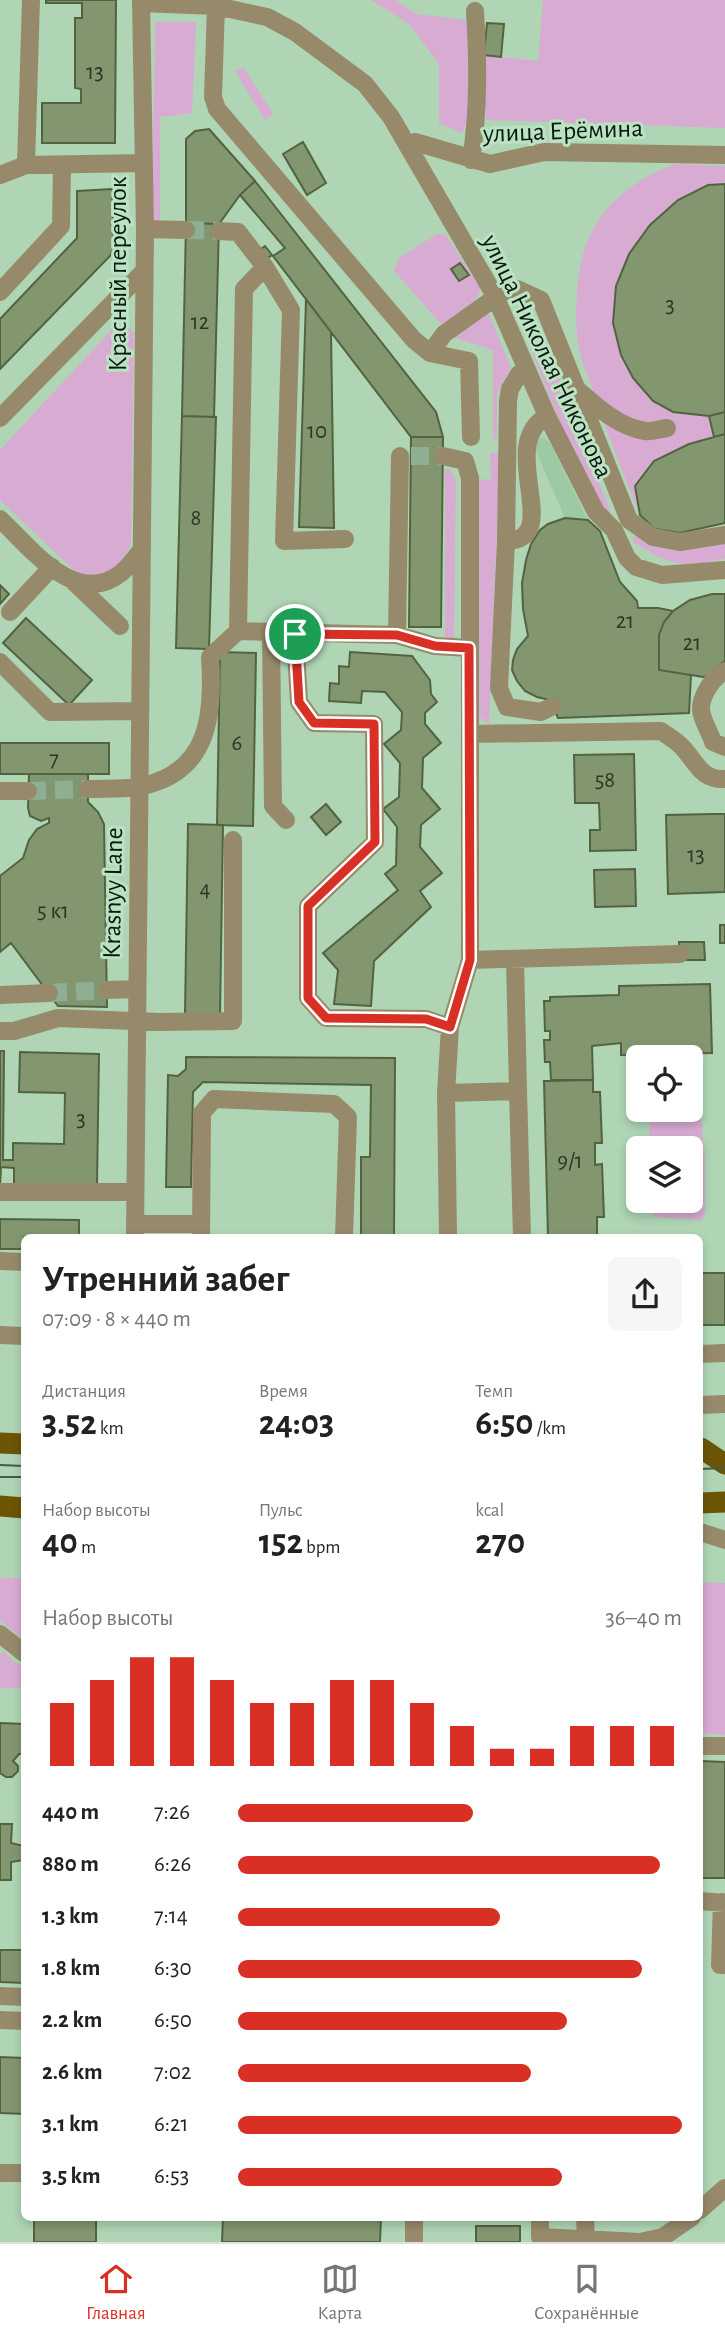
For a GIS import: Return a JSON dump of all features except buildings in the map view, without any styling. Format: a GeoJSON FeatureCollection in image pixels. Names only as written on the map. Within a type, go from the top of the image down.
{"type":"FeatureCollection","features":[{"type":"Feature","properties":{"kind":"main road"},"geometry":{"type":"LineString","coordinates":[[0,1443],[21,1444]]}},
{"type":"Feature","properties":{"kind":"main road"},"geometry":{"type":"LineString","coordinates":[[703,1448],[725,1447]]}},
{"type":"Feature","properties":{"kind":"main road"},"geometry":{"type":"LineString","coordinates":[[703,1449],[725,1464]]}},
{"type":"Feature","properties":{"kind":"main road"},"geometry":{"type":"LineString","coordinates":[[703,1503],[725,1502]]}},
{"type":"Feature","properties":{"kind":"main road"},"geometry":{"type":"LineString","coordinates":[[0,1506],[21,1508]]}},
{"type":"Feature","properties":{"kind":"street"},"geometry":{"type":"LineString","coordinates":[[26,165],[31,0]]}},
{"type":"Feature","properties":{"kind":"street","name":"улица Николая Никонова"},"geometry":{"type":"LineString","coordinates":[[141,1],[216,6],[267,17],[295,32],[365,84],[391,117],[495,296],[547,416],[596,512],[614,530],[627,558],[636,567],[662,575],[725,570]]}},
{"type":"Feature","properties":{"kind":"street","name":"Красный переулок"},"geometry":{"type":"LineString","coordinates":[[141,1],[145,229],[142,549]]}},
{"type":"Feature","properties":{"kind":"street"},"geometry":{"type":"LineString","coordinates":[[216,6],[213,97],[217,109],[414,340],[430,353],[470,361],[471,437]]}},
{"type":"Feature","properties":{"kind":"street"},"geometry":{"type":"LineString","coordinates":[[471,160],[477,123],[478,53],[475,11]]}},
{"type":"Feature","properties":{"kind":"street","name":"улица Ерёмина"},"geometry":{"type":"LineString","coordinates":[[408,146],[415,142],[490,164],[544,152],[725,155]]}},
{"type":"Feature","properties":{"kind":"street"},"geometry":{"type":"LineString","coordinates":[[0,175],[26,165],[144,163]]}},
{"type":"Feature","properties":{"kind":"street"},"geometry":{"type":"LineString","coordinates":[[0,292],[61,226],[62,164]]}},
{"type":"Feature","properties":{"kind":"street"},"geometry":{"type":"LineString","coordinates":[[145,229],[186,230]]}},
{"type":"Feature","properties":{"kind":"street"},"geometry":{"type":"LineString","coordinates":[[219,231],[238,232],[265,267],[291,310],[284,541],[345,539]]}},
{"type":"Feature","properties":{"kind":"street"},"geometry":{"type":"LineString","coordinates":[[238,631],[244,289],[265,267]]}},
{"type":"Feature","properties":{"kind":"street"},"geometry":{"type":"LineString","coordinates":[[0,418],[144,271]]}},
{"type":"Feature","properties":{"kind":"street"},"geometry":{"type":"LineString","coordinates":[[430,353],[444,334],[507,289],[517,289],[541,300],[629,520],[653,537],[680,542],[725,535]]}},
{"type":"Feature","properties":{"kind":"street"},"geometry":{"type":"LineString","coordinates":[[510,733],[507,707],[499,688],[506,541],[508,401],[510,389],[519,374],[527,372]]}},
{"type":"Feature","properties":{"kind":"street"},"geometry":{"type":"LineString","coordinates":[[576,388],[598,408],[625,424],[646,431],[667,428]]}},
{"type":"Feature","properties":{"kind":"street"},"geometry":{"type":"LineString","coordinates":[[506,541],[514,541],[527,533],[533,521],[526,447],[530,433],[547,416]]}},
{"type":"Feature","properties":{"kind":"street"},"geometry":{"type":"LineString","coordinates":[[397,635],[401,451]]}},
{"type":"Feature","properties":{"kind":"street"},"geometry":{"type":"LineString","coordinates":[[443,456],[465,461],[470,478],[470,960],[450,1027],[446,1093],[448,1234]]}},
{"type":"Feature","properties":{"kind":"street"},"geometry":{"type":"LineString","coordinates":[[0,519],[51,567],[74,582],[120,626]]}},
{"type":"Feature","properties":{"kind":"street"},"geometry":{"type":"LineString","coordinates":[[74,582],[90,585],[104,583],[120,574],[142,549]]}},
{"type":"Feature","properties":{"kind":"street","name":"Krasnyy Lane"},"geometry":{"type":"LineString","coordinates":[[135,1231],[142,549]]}},
{"type":"Feature","properties":{"kind":"street"},"geometry":{"type":"LineString","coordinates":[[10,612],[51,567]]}},
{"type":"Feature","properties":{"kind":"street"},"geometry":{"type":"LineString","coordinates":[[88,789],[139,787],[161,782],[186,766],[200,749],[213,700],[210,657],[238,631],[397,635],[435,646],[469,648]]}},
{"type":"Feature","properties":{"kind":"street"},"geometry":{"type":"LineString","coordinates":[[271,632],[273,806],[286,820]]}},
{"type":"Feature","properties":{"kind":"street"},"geometry":{"type":"LineString","coordinates":[[295,634],[299,702],[314,723],[374,724],[375,842],[308,906],[308,998],[326,1018],[426,1019],[450,1027]]}},
{"type":"Feature","properties":{"kind":"street"},"geometry":{"type":"LineString","coordinates":[[0,662],[50,712],[140,711]]}},
{"type":"Feature","properties":{"kind":"street"},"geometry":{"type":"LineString","coordinates":[[725,671],[719,674],[706,692],[701,710],[713,742],[725,747]]}},
{"type":"Feature","properties":{"kind":"street"},"geometry":{"type":"LineString","coordinates":[[507,707],[541,712],[553,706]]}},
{"type":"Feature","properties":{"kind":"street"},"geometry":{"type":"LineString","coordinates":[[470,733],[660,731],[681,746],[700,770],[712,779],[725,779]]}},
{"type":"Feature","properties":{"kind":"street"},"geometry":{"type":"LineString","coordinates":[[0,791],[28,790]]}},
{"type":"Feature","properties":{"kind":"street"},"geometry":{"type":"LineString","coordinates":[[0,1031],[14,1031],[58,1018],[233,1021],[233,840]]}},
{"type":"Feature","properties":{"kind":"street"},"geometry":{"type":"LineString","coordinates":[[470,960],[680,954]]}},
{"type":"Feature","properties":{"kind":"street"},"geometry":{"type":"LineString","coordinates":[[515,959],[522,1234]]}},
{"type":"Feature","properties":{"kind":"street"},"geometry":{"type":"LineString","coordinates":[[107,990],[137,989]]}},
{"type":"Feature","properties":{"kind":"street"},"geometry":{"type":"LineString","coordinates":[[0,995],[49,993]]}},
{"type":"Feature","properties":{"kind":"street"},"geometry":{"type":"LineString","coordinates":[[446,1093],[518,1091]]}},
{"type":"Feature","properties":{"kind":"street"},"geometry":{"type":"LineString","coordinates":[[135,1231],[201,1231],[202,1113],[214,1099],[334,1104],[348,1117],[344,1234]]}},
{"type":"Feature","properties":{"kind":"street"},"geometry":{"type":"LineString","coordinates":[[0,1192],[135,1192]]}},
{"type":"Feature","properties":{"kind":"street"},"geometry":{"type":"LineString","coordinates":[[0,1261],[21,1262]]}},
{"type":"Feature","properties":{"kind":"street"},"geometry":{"type":"LineString","coordinates":[[0,1335],[21,1336]]}},
{"type":"Feature","properties":{"kind":"street"},"geometry":{"type":"LineString","coordinates":[[703,1354],[725,1353]]}},
{"type":"Feature","properties":{"kind":"street"},"geometry":{"type":"LineString","coordinates":[[703,1405],[725,1404]]}},
{"type":"Feature","properties":{"kind":"street"},"geometry":{"type":"LineString","coordinates":[[703,1533],[725,1540]]}},
{"type":"Feature","properties":{"kind":"street"},"geometry":{"type":"LineString","coordinates":[[0,1634],[21,1651]]}},
{"type":"Feature","properties":{"kind":"street"},"geometry":{"type":"LineString","coordinates":[[703,1746],[725,1746]]}},
{"type":"Feature","properties":{"kind":"street"},"geometry":{"type":"LineString","coordinates":[[703,1901],[723,1903],[720,1965],[725,1965]]}},
{"type":"Feature","properties":{"kind":"street"},"geometry":{"type":"LineString","coordinates":[[0,1996],[21,1997]]}},
{"type":"Feature","properties":{"kind":"street"},"geometry":{"type":"LineString","coordinates":[[0,2021],[21,2021]]}},
{"type":"Feature","properties":{"kind":"street"},"geometry":{"type":"LineString","coordinates":[[0,2173],[21,2174]]}},
{"type":"Feature","properties":{"kind":"street"},"geometry":{"type":"LineString","coordinates":[[703,2207],[725,2188]]}},
{"type":"Feature","properties":{"kind":"street"},"geometry":{"type":"LineString","coordinates":[[414,2221],[414,2242]]}},
{"type":"Feature","properties":{"kind":"street"},"geometry":{"type":"LineString","coordinates":[[540,2221],[540,2239],[586,2238],[640,2242],[663,2237],[686,2221]]}},
{"type":"Feature","properties":{"kind":"street"},"geometry":{"type":"LineString","coordinates":[[585,2221],[586,2238]]}},
{"type":"Feature","properties":{"kind":"shaded area"},"geometry":{"type":"Polygon","coordinates":[[[371,0],[396,0],[416,14],[467,20],[469,117],[462,133],[439,123],[439,64],[409,24],[371,0]]]}},
{"type":"Feature","properties":{"kind":"shaded area"},"geometry":{"type":"Polygon","coordinates":[[[543,0],[725,0],[725,128],[486,120],[484,55],[538,61],[543,0]]]}},
{"type":"Feature","properties":{"kind":"shaded area"},"geometry":{"type":"Polygon","coordinates":[[[155,22],[196,22],[192,113],[160,117],[160,224],[152,224],[155,22]]]}},
{"type":"Feature","properties":{"kind":"shaded area"},"geometry":{"type":"Polygon","coordinates":[[[244,68],[273,114],[265,120],[235,71],[244,68]]]}},
{"type":"Feature","properties":{"kind":"shaded area"},"geometry":{"type":"Polygon","coordinates":[[[675,164],[725,166],[725,523],[640,515],[602,418],[578,342],[576,305],[580,267],[594,227],[619,197],[653,174],[675,164]]]}},
{"type":"Feature","properties":{"kind":"shaded area"},"geometry":{"type":"Polygon","coordinates":[[[437,234],[446,235],[481,289],[473,306],[443,326],[394,271],[399,258],[437,234]]]}},
{"type":"Feature","properties":{"kind":"shaded area"},"geometry":{"type":"Polygon","coordinates":[[[488,312],[511,368],[497,394],[497,439],[493,439],[493,350],[450,336],[488,312]]]}},
{"type":"Feature","properties":{"kind":"shaded area"},"geometry":{"type":"Polygon","coordinates":[[[528,318],[536,321],[540,328],[615,524],[586,476],[562,426],[520,321],[528,318]]]}},
{"type":"Feature","properties":{"kind":"shaded area"},"geometry":{"type":"Polygon","coordinates":[[[116,325],[125,325],[134,333],[131,544],[123,560],[111,572],[96,578],[78,574],[0,500],[0,450],[116,325]]]}},
{"type":"Feature","properties":{"kind":"shaded area"},"geometry":{"type":"Polygon","coordinates":[[[543,437],[550,443],[588,520],[565,518],[535,449],[539,438],[543,437]]]}},
{"type":"Feature","properties":{"kind":"shaded area"},"geometry":{"type":"Polygon","coordinates":[[[490,453],[500,453],[489,724],[479,717],[477,479],[491,480],[490,453]]]}},
{"type":"Feature","properties":{"kind":"shaded area"},"geometry":{"type":"Polygon","coordinates":[[[445,469],[450,469],[456,481],[454,643],[445,643],[445,469]]]}},
{"type":"Feature","properties":{"kind":"shaded area"},"geometry":{"type":"Polygon","coordinates":[[[638,531],[662,544],[680,549],[725,542],[725,559],[676,563],[657,556],[632,541],[638,531]]]}},
{"type":"Feature","properties":{"kind":"shaded area"},"geometry":{"type":"Polygon","coordinates":[[[650,1122],[702,1122],[703,1136],[649,1136],[650,1122]]]}},
{"type":"Feature","properties":{"kind":"shaded area"},"geometry":{"type":"Polygon","coordinates":[[[703,1139],[705,1212],[701,1220],[654,1217],[653,1213],[703,1213],[703,1139]]]}},
{"type":"Feature","properties":{"kind":"shaded area"},"geometry":{"type":"Polygon","coordinates":[[[0,1578],[21,1578],[21,1638],[0,1620],[0,1578]]]}},
{"type":"Feature","properties":{"kind":"shaded area"},"geometry":{"type":"Polygon","coordinates":[[[703,1582],[725,1583],[725,1735],[703,1733],[703,1582]]]}},
{"type":"Feature","properties":{"kind":"shaded area"},"geometry":{"type":"Polygon","coordinates":[[[4,1651],[14,1662],[21,1665],[21,1688],[0,1688],[0,1655],[4,1651]]]}},
{"type":"Feature","properties":{"kind":"tunnel"},"geometry":{"type":"LineString","coordinates":[[186,230],[219,231]]}},
{"type":"Feature","properties":{"kind":"tunnel"},"geometry":{"type":"LineString","coordinates":[[411,456],[443,456]]}},
{"type":"Feature","properties":{"kind":"tunnel"},"geometry":{"type":"LineString","coordinates":[[28,791],[88,789]]}},
{"type":"Feature","properties":{"kind":"tunnel"},"geometry":{"type":"LineString","coordinates":[[49,993],[107,990]]}},
{"type":"Feature","properties":{"kind":"tram line"},"geometry":{"type":"LineString","coordinates":[[0,1465],[21,1466]]}},
{"type":"Feature","properties":{"kind":"tram line"},"geometry":{"type":"LineString","coordinates":[[703,1469],[725,1468]]}},
{"type":"Feature","properties":{"kind":"tram line"},"geometry":{"type":"LineString","coordinates":[[0,1477],[21,1477]]}},
{"type":"Feature","properties":{"kind":"route"},"geometry":{"type":"LineString","coordinates":[[295,634],[397,635],[435,646],[469,648],[470,960],[450,1027],[426,1019],[326,1018],[308,998],[308,906],[375,842],[374,724],[314,723],[299,702],[295,634]]}}]}
